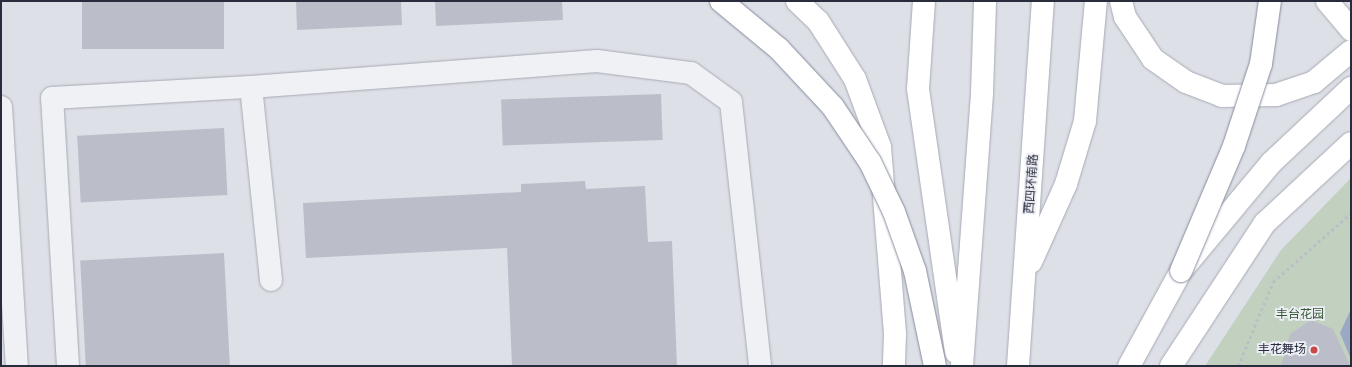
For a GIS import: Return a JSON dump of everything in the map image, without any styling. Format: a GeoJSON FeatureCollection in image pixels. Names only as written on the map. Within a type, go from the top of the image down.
{"type":"FeatureCollection","features":[{"type":"Feature","properties":{"kind":"main road"},"geometry":{"type":"LineString","coordinates":[[721,1],[779,49],[823,96],[870,162],[894,212],[915,271],[935,366]]}},
{"type":"Feature","properties":{"kind":"main road"},"geometry":{"type":"LineString","coordinates":[[797,1],[818,21],[855,79],[880,147],[895,334],[894,366]]}},
{"type":"Feature","properties":{"kind":"main road"},"geometry":{"type":"LineString","coordinates":[[924,1],[918,89],[927,171],[957,339],[955,366]]}},
{"type":"Feature","properties":{"kind":"main road"},"geometry":{"type":"LineString","coordinates":[[962,366],[982,93],[985,1]]}},
{"type":"Feature","properties":{"kind":"main road","name":"西四环南路"},"geometry":{"type":"LineString","coordinates":[[1018,366],[1043,1]]}},
{"type":"Feature","properties":{"kind":"main road"},"geometry":{"type":"LineString","coordinates":[[1021,366],[1029,267],[1066,184],[1085,121],[1096,1]]}},
{"type":"Feature","properties":{"kind":"main road"},"geometry":{"type":"LineString","coordinates":[[1121,1],[1125,17],[1153,59],[1186,82],[1222,96],[1276,95],[1314,82],[1351,51]]}},
{"type":"Feature","properties":{"kind":"main road"},"geometry":{"type":"LineString","coordinates":[[1129,366],[1181,270],[1234,146],[1259,72],[1270,1]]}},
{"type":"Feature","properties":{"kind":"main road"},"geometry":{"type":"LineString","coordinates":[[1327,1],[1351,30]]}},
{"type":"Feature","properties":{"kind":"main road"},"geometry":{"type":"LineString","coordinates":[[1181,270],[1271,163],[1351,88]]}},
{"type":"Feature","properties":{"kind":"main road"},"geometry":{"type":"LineString","coordinates":[[1171,366],[1265,223],[1351,143]]}},
{"type":"Feature","properties":{"kind":"main road"},"geometry":{"type":"LineString","coordinates":[[946,366],[957,339]]}},
{"type":"Feature","properties":{"kind":"street"},"geometry":{"type":"LineString","coordinates":[[68,366],[52,98],[251,87],[597,61],[691,73],[731,102],[760,366]]}},
{"type":"Feature","properties":{"kind":"street"},"geometry":{"type":"LineString","coordinates":[[251,87],[271,280]]}},
{"type":"Feature","properties":{"kind":"street"},"geometry":{"type":"LineString","coordinates":[[1,107],[18,366]]}},
{"type":"Feature","properties":{"kind":"path"},"geometry":{"type":"LineString","coordinates":[[1238,366],[1274,282],[1351,213]]}},
{"type":"Feature","properties":{"kind":"green space","name":"丰台花园"},"geometry":{"type":"Polygon","coordinates":[[[1351,178],[1351,366],[1205,366],[1281,250],[1351,178]]]}},
{"type":"Feature","properties":{"kind":"water"},"geometry":{"type":"Polygon","coordinates":[[[1351,309],[1351,359],[1340,333],[1351,309]]]}},
{"type":"Feature","properties":{"kind":"building"},"geometry":{"type":"Polygon","coordinates":[[[82,1],[224,1],[224,49],[82,49],[82,1]]]}},
{"type":"Feature","properties":{"kind":"building"},"geometry":{"type":"Polygon","coordinates":[[[296,1],[401,1],[402,25],[297,30],[296,1]]]}},
{"type":"Feature","properties":{"kind":"building"},"geometry":{"type":"Polygon","coordinates":[[[435,1],[562,1],[563,20],[436,26],[435,1]]]}},
{"type":"Feature","properties":{"kind":"building"},"geometry":{"type":"Polygon","coordinates":[[[661,94],[663,140],[503,146],[501,100],[661,94]]]}},
{"type":"Feature","properties":{"kind":"building"},"geometry":{"type":"Polygon","coordinates":[[[224,128],[228,195],[81,203],[77,136],[224,128]]]}},
{"type":"Feature","properties":{"kind":"building"},"geometry":{"type":"Polygon","coordinates":[[[585,181],[586,189],[645,186],[648,242],[672,241],[677,366],[512,366],[507,248],[306,258],[303,203],[521,192],[521,184],[585,181]]]}},
{"type":"Feature","properties":{"kind":"building"},"geometry":{"type":"Polygon","coordinates":[[[224,253],[230,366],[86,366],[80,261],[224,253]]]}},
{"type":"Feature","properties":{"kind":"building","name":"丰花舞场"},"geometry":{"type":"Polygon","coordinates":[[[1311,320],[1333,329],[1350,366],[1281,366],[1290,334],[1311,320]]]}},
{"type":"Feature","properties":{"kind":"place","name":"丰花舞场"},"geometry":{"type":"Point","coordinates":[1314,350]}}]}
